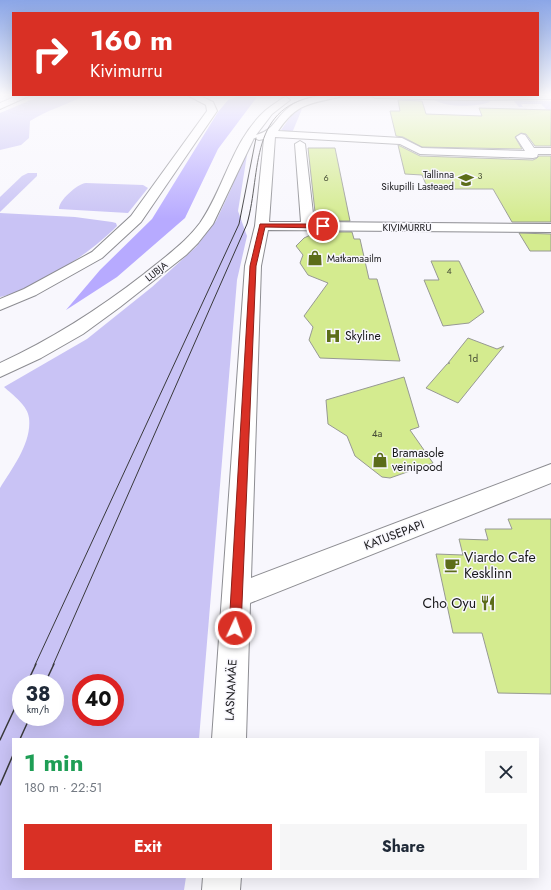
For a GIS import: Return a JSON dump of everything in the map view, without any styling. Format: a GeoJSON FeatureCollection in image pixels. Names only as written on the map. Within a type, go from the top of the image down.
{"type":"FeatureCollection","features":[{"type":"Feature","properties":{"kind":"street"},"geometry":{"type":"LineString","coordinates":[[0,305],[30,292],[97,255],[136,219],[195,136]]}},
{"type":"Feature","properties":{"kind":"street"},"geometry":{"type":"LineString","coordinates":[[249,140],[252,136]]}},
{"type":"Feature","properties":{"kind":"street"},"geometry":{"type":"LineString","coordinates":[[249,140],[265,136]]}},
{"type":"Feature","properties":{"kind":"street","name":"LASNAMÄE"},"geometry":{"type":"LineString","coordinates":[[229,738],[253,266],[262,226],[271,136]]}},
{"type":"Feature","properties":{"kind":"street"},"geometry":{"type":"LineString","coordinates":[[300,136],[402,141],[420,151],[533,155],[520,137]]}},
{"type":"Feature","properties":{"kind":"street","name":"LUBJA"},"geometry":{"type":"LineString","coordinates":[[0,371],[68,335],[155,272],[194,240],[210,217],[221,197],[233,168],[249,140]]}},
{"type":"Feature","properties":{"kind":"street"},"geometry":{"type":"LineString","coordinates":[[300,144],[308,226]]}},
{"type":"Feature","properties":{"kind":"street"},"geometry":{"type":"LineString","coordinates":[[531,151],[551,150]]}},
{"type":"Feature","properties":{"kind":"street","name":"KIVIMURRU"},"geometry":{"type":"LineString","coordinates":[[262,226],[551,228]]}},
{"type":"Feature","properties":{"kind":"street","name":"KATUSEPAPI"},"geometry":{"type":"LineString","coordinates":[[236,596],[551,473]]}},
{"type":"Feature","properties":{"kind":"street"},"geometry":{"type":"LineString","coordinates":[[221,890],[222,878]]}},
{"type":"Feature","properties":{"kind":"shaded area"},"geometry":{"type":"Polygon","coordinates":[[[0,136],[29,136],[29,138],[21,145],[0,150],[0,136]]]}},
{"type":"Feature","properties":{"kind":"shaded area"},"geometry":{"type":"Polygon","coordinates":[[[203,136],[228,136],[218,149],[185,218],[117,277],[66,310],[100,270],[152,219],[203,136]]]}},
{"type":"Feature","properties":{"kind":"shaded area"},"geometry":{"type":"Polygon","coordinates":[[[244,155],[247,155],[238,211],[247,236],[237,280],[199,738],[12,738],[12,878],[186,878],[184,890],[0,890],[0,488],[20,455],[29,427],[29,418],[26,409],[20,401],[4,387],[87,339],[152,287],[196,247],[216,221],[231,189],[244,155]]]}},
{"type":"Feature","properties":{"kind":"shaded area"},"geometry":{"type":"Polygon","coordinates":[[[28,173],[37,173],[37,176],[0,212],[0,197],[22,176],[28,173]]]}},
{"type":"Feature","properties":{"kind":"shaded area"},"geometry":{"type":"Polygon","coordinates":[[[86,183],[143,185],[148,188],[128,213],[59,209],[69,193],[78,186],[86,183]]]}},
{"type":"Feature","properties":{"kind":"shaded area"},"geometry":{"type":"Polygon","coordinates":[[[0,213],[75,217],[112,222],[116,223],[117,226],[93,247],[62,269],[30,287],[0,297],[0,213]]]}},
{"type":"Feature","properties":{"kind":"building"},"geometry":{"type":"Polygon","coordinates":[[[396,136],[517,136],[515,137],[522,149],[422,147],[403,137],[396,136]]]}},
{"type":"Feature","properties":{"kind":"building"},"geometry":{"type":"Polygon","coordinates":[[[527,136],[551,136],[551,146],[535,146],[527,136]]]}},
{"type":"Feature","properties":{"kind":"building"},"geometry":{"type":"Polygon","coordinates":[[[398,145],[420,156],[533,160],[539,156],[551,156],[551,222],[512,222],[493,189],[428,189],[422,175],[405,174],[398,145]]]}},
{"type":"Feature","properties":{"kind":"building"},"geometry":{"type":"Polygon","coordinates":[[[308,148],[335,148],[350,221],[316,221],[308,148]]]}},
{"type":"Feature","properties":{"kind":"building"},"geometry":{"type":"Polygon","coordinates":[[[317,232],[352,232],[354,239],[360,239],[369,279],[377,279],[400,361],[320,358],[309,340],[313,327],[304,316],[328,283],[308,275],[300,263],[303,255],[296,246],[304,238],[317,232]]]}},
{"type":"Feature","properties":{"kind":"building"},"geometry":{"type":"Polygon","coordinates":[[[519,233],[551,234],[551,251],[530,251],[519,233]]]}},
{"type":"Feature","properties":{"kind":"building"},"geometry":{"type":"Polygon","coordinates":[[[431,261],[459,261],[484,312],[469,323],[443,326],[424,280],[439,280],[431,261]]]}},
{"type":"Feature","properties":{"kind":"building"},"geometry":{"type":"Polygon","coordinates":[[[468,338],[497,349],[504,346],[458,403],[426,388],[447,364],[450,363],[448,363],[468,338]]]}},
{"type":"Feature","properties":{"kind":"building"},"geometry":{"type":"Polygon","coordinates":[[[404,377],[419,427],[410,430],[433,463],[390,478],[382,477],[355,456],[347,436],[328,424],[326,400],[404,377]]]}},
{"type":"Feature","properties":{"kind":"building"},"geometry":{"type":"Polygon","coordinates":[[[508,519],[551,519],[551,694],[498,693],[482,633],[453,633],[436,554],[463,555],[459,539],[488,540],[485,529],[512,529],[508,519]]]}},
{"type":"Feature","properties":{"kind":"tram line"},"geometry":{"type":"LineString","coordinates":[[53,665],[247,224],[258,162],[262,143],[266,136]]}},
{"type":"Feature","properties":{"kind":"tram line"},"geometry":{"type":"LineString","coordinates":[[35,665],[239,224],[256,138]]}},
{"type":"Feature","properties":{"kind":"tram line"},"geometry":{"type":"LineString","coordinates":[[31,674],[36,664]]}},
{"type":"Feature","properties":{"kind":"tram line"},"geometry":{"type":"LineString","coordinates":[[49,674],[54,664]]}},
{"type":"Feature","properties":{"kind":"tram line"},"geometry":{"type":"LineString","coordinates":[[0,740],[12,714]]}},
{"type":"Feature","properties":{"kind":"tram line"},"geometry":{"type":"LineString","coordinates":[[20,738],[26,726]]}},
{"type":"Feature","properties":{"kind":"tram line"},"geometry":{"type":"LineString","coordinates":[[0,785],[12,757]]}},
{"type":"Feature","properties":{"kind":"place","name":"Tallinna Sikupilli Lasteaed"},"geometry":{"type":"Point","coordinates":[466,180]}},
{"type":"Feature","properties":{"kind":"place","name":"Matkamaailm"},"geometry":{"type":"Point","coordinates":[315,258]}},
{"type":"Feature","properties":{"kind":"place","name":"Skyline"},"geometry":{"type":"Point","coordinates":[333,336]}},
{"type":"Feature","properties":{"kind":"place","name":"Bramasole veinipood"},"geometry":{"type":"Point","coordinates":[380,460]}},
{"type":"Feature","properties":{"kind":"place","name":"Viardo Cafe Kesklinn"},"geometry":{"type":"Point","coordinates":[452,565]}},
{"type":"Feature","properties":{"kind":"place","name":"Cho Oyu"},"geometry":{"type":"Point","coordinates":[488,603]}},
{"type":"Feature","properties":{"kind":"route"},"geometry":{"type":"LineString","coordinates":[[235,628],[253,266],[262,226],[323,226]]}}]}
